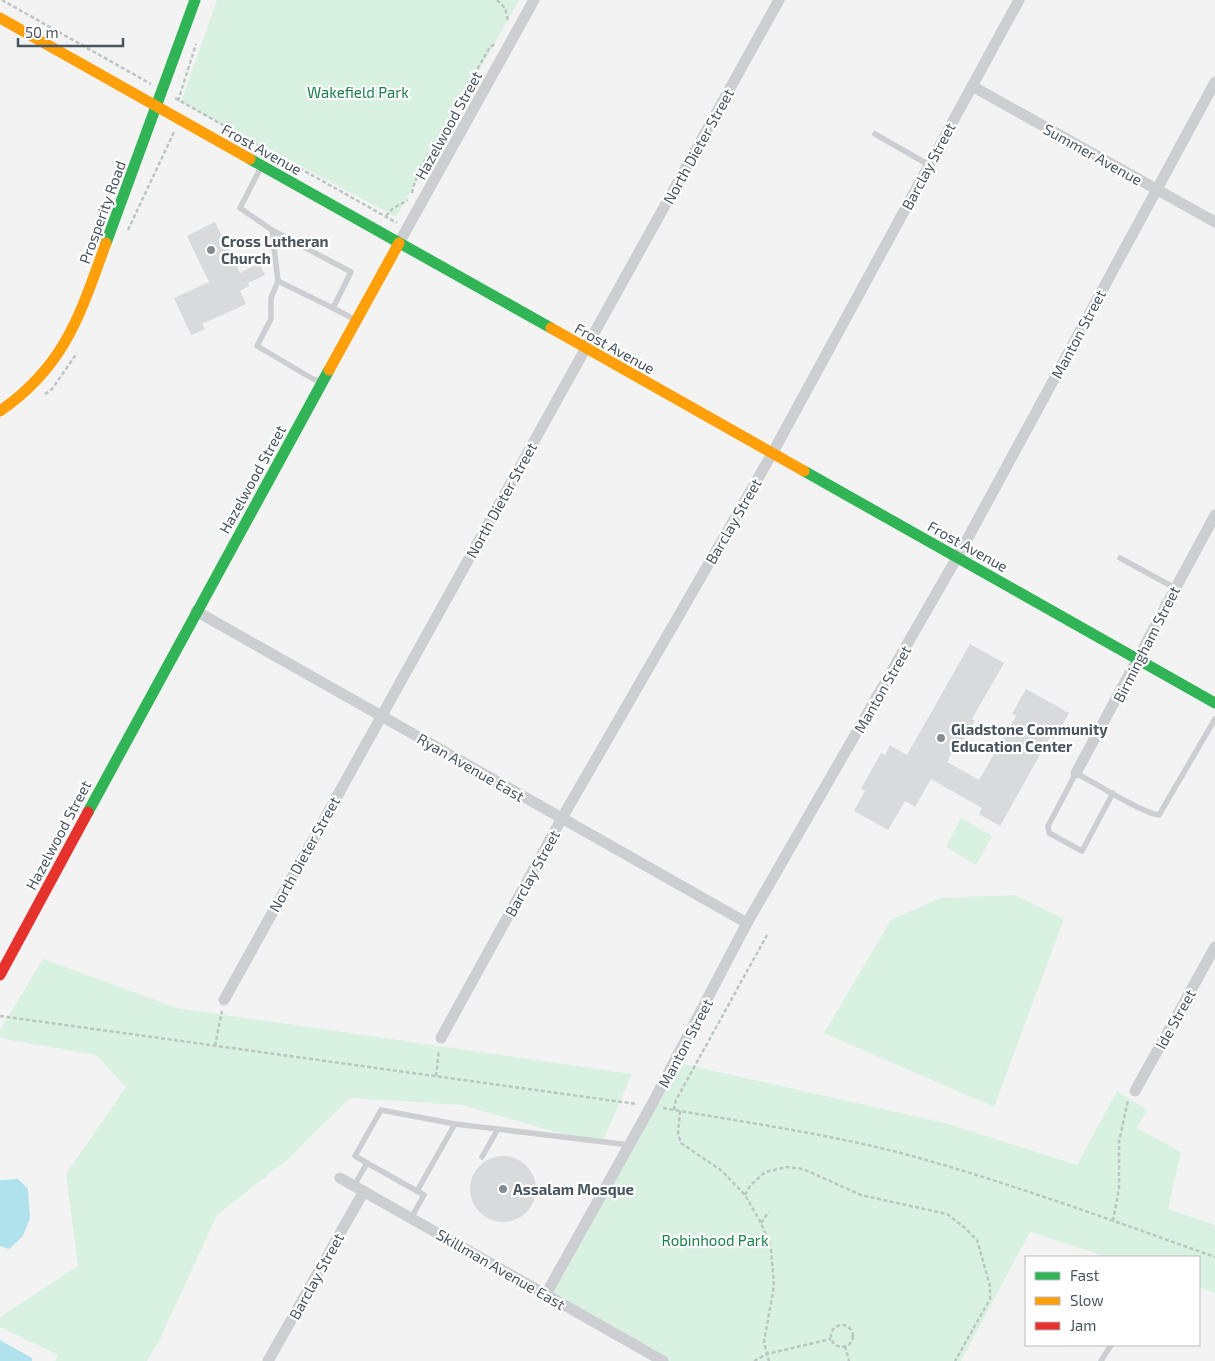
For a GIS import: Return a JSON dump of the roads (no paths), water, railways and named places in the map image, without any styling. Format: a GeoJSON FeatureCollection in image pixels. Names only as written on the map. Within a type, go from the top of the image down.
{"type":"FeatureCollection","features":[{"type":"Feature","properties":{"kind":"street","name":"Prosperity Road"},"geometry":{"type":"LineString","coordinates":[[0,411],[35,383],[52,364],[78,321],[195,0]]}},
{"type":"Feature","properties":{"kind":"street","name":"Hazelwood Street"},"geometry":{"type":"LineString","coordinates":[[0,975],[196,611],[534,0]]}},
{"type":"Feature","properties":{"kind":"street","name":"North Dieter Street"},"geometry":{"type":"LineString","coordinates":[[224,1000],[380,715],[778,0]]}},
{"type":"Feature","properties":{"kind":"street","name":"Barclay Street"},"geometry":{"type":"LineString","coordinates":[[441,1038],[562,818],[772,454],[1019,0]]}},
{"type":"Feature","properties":{"kind":"street","name":"Frost Avenue"},"geometry":{"type":"LineString","coordinates":[[0,18],[1215,703]]}},
{"type":"Feature","properties":{"kind":"street","name":"Manton Street"},"geometry":{"type":"LineString","coordinates":[[546,1294],[630,1145],[747,923],[957,557],[1215,82]]}},
{"type":"Feature","properties":{"kind":"street","name":"Summer Avenue"},"geometry":{"type":"LineString","coordinates":[[972,86],[1215,222]]}},
{"type":"Feature","properties":{"kind":"street","name":"Birmingham Street"},"geometry":{"type":"LineString","coordinates":[[1076,773],[1215,515]]}},
{"type":"Feature","properties":{"kind":"street","name":"Ryan Avenue East"},"geometry":{"type":"LineString","coordinates":[[196,611],[747,923]]}},
{"type":"Feature","properties":{"kind":"street","name":"Ide Street"},"geometry":{"type":"LineString","coordinates":[[1135,1091],[1215,947]]}},
{"type":"Feature","properties":{"kind":"street","name":"Skillman Avenue East"},"geometry":{"type":"LineString","coordinates":[[340,1178],[663,1361]]}},
{"type":"Feature","properties":{"kind":"street","name":"Barclay Street"},"geometry":{"type":"LineString","coordinates":[[268,1361],[359,1188]]}},
{"type":"Feature","properties":{"kind":"lane"},"geometry":{"type":"LineString","coordinates":[[875,134],[929,165]]}},
{"type":"Feature","properties":{"kind":"lane"},"geometry":{"type":"LineString","coordinates":[[261,166],[240,208],[272,230],[351,272],[333,308]]}},
{"type":"Feature","properties":{"kind":"lane"},"geometry":{"type":"LineString","coordinates":[[272,230],[278,281],[271,298],[271,319],[257,346],[323,382]]}},
{"type":"Feature","properties":{"kind":"lane"},"geometry":{"type":"LineString","coordinates":[[278,281],[356,321]]}},
{"type":"Feature","properties":{"kind":"lane"},"geometry":{"type":"LineString","coordinates":[[1120,558],[1175,588]]}},
{"type":"Feature","properties":{"kind":"lane"},"geometry":{"type":"LineString","coordinates":[[1114,793],[1082,851],[1049,833],[1048,826],[1076,773],[1114,793],[1151,813],[1159,815],[1215,719]]}},
{"type":"Feature","properties":{"kind":"lane"},"geometry":{"type":"LineString","coordinates":[[411,1218],[424,1195],[355,1156],[381,1110],[455,1124],[630,1145]]}},
{"type":"Feature","properties":{"kind":"lane"},"geometry":{"type":"LineString","coordinates":[[416,1191],[455,1124]]}},
{"type":"Feature","properties":{"kind":"lane"},"geometry":{"type":"LineString","coordinates":[[482,1156],[498,1129]]}},
{"type":"Feature","properties":{"kind":"lane"},"geometry":{"type":"LineString","coordinates":[[359,1188],[367,1163]]}},
{"type":"Feature","properties":{"kind":"lane"},"geometry":{"type":"LineString","coordinates":[[1102,1360],[1110,1346]]}},
{"type":"Feature","properties":{"kind":"water"},"geometry":{"type":"Polygon","coordinates":[[[18,1179],[28,1189],[30,1218],[23,1236],[9,1249],[0,1246],[0,1180],[18,1179]]]}},
{"type":"Feature","properties":{"kind":"water"},"geometry":{"type":"Polygon","coordinates":[[[0,1340],[32,1358],[32,1361],[0,1361],[0,1340]]]}},
{"type":"Feature","properties":{"kind":"place","name":"Cross Lutheran Church"},"geometry":{"type":"Point","coordinates":[211,250]}},
{"type":"Feature","properties":{"kind":"place","name":"Gladstone Community Education Center"},"geometry":{"type":"Point","coordinates":[941,738]}},
{"type":"Feature","properties":{"kind":"place","name":"Assalam Mosque"},"geometry":{"type":"Point","coordinates":[503,1189]}},
{"type":"Feature","properties":{"kind":"park label","name":"Wakefield Park"},"geometry":{"type":"Point","coordinates":[358,92]}},
{"type":"Feature","properties":{"kind":"park label","name":"Robinhood Park"},"geometry":{"type":"Point","coordinates":[715,1240]}}]}
